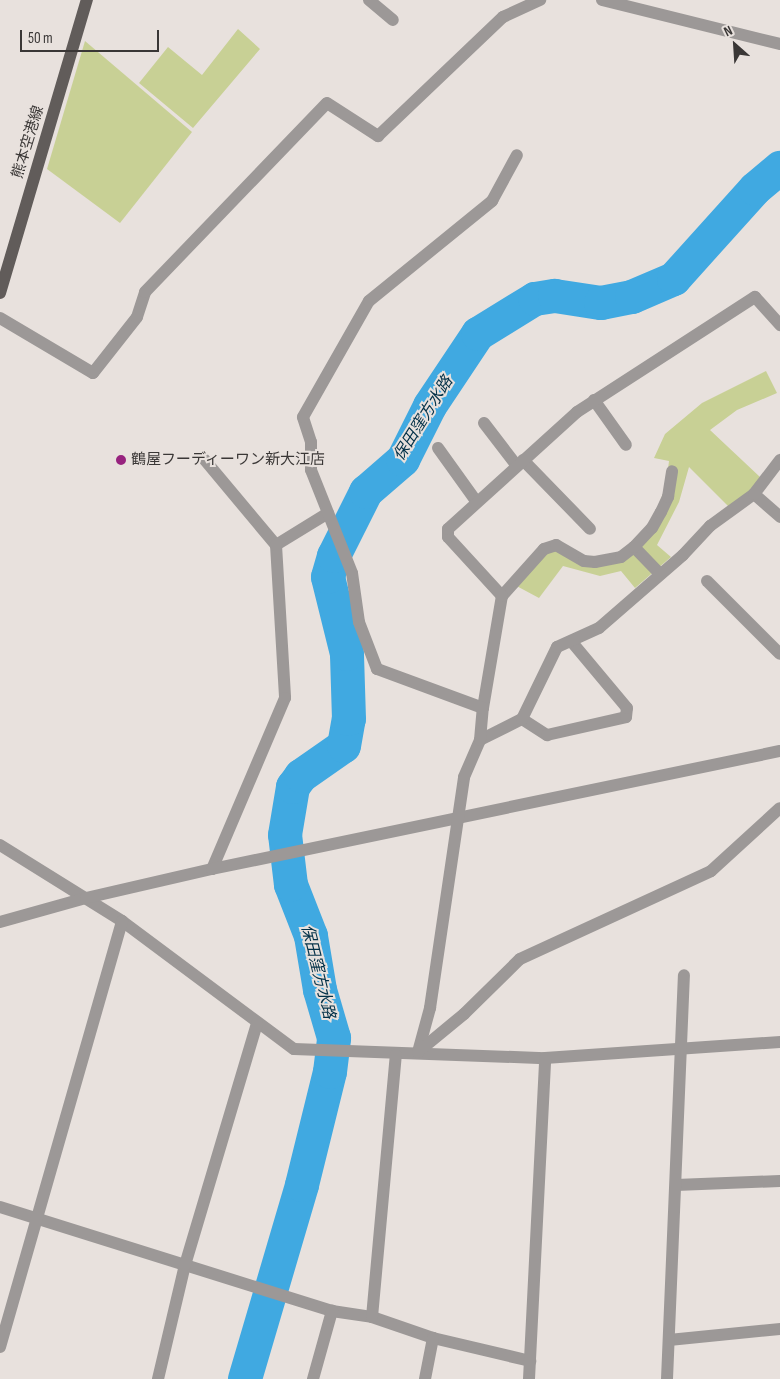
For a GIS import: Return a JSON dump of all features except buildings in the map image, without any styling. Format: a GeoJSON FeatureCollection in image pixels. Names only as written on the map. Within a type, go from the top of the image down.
{"type":"FeatureCollection","features":[{"type":"Feature","properties":{"kind":"main road","name":"熊本空港線"},"geometry":{"type":"LineString","coordinates":[[0,293],[88,0]]}},
{"type":"Feature","properties":{"kind":"street"},"geometry":{"type":"LineString","coordinates":[[369,0],[393,20]]}},
{"type":"Feature","properties":{"kind":"street"},"geometry":{"type":"LineString","coordinates":[[0,318],[93,373],[137,317],[146,292],[327,103],[378,136],[503,17],[540,0]]}},
{"type":"Feature","properties":{"kind":"street"},"geometry":{"type":"LineString","coordinates":[[602,0],[780,44]]}},
{"type":"Feature","properties":{"kind":"street"},"geometry":{"type":"LineString","coordinates":[[482,708],[376,669],[359,622],[352,573],[311,470],[311,442],[303,417],[369,301],[492,201],[517,155]]}},
{"type":"Feature","properties":{"kind":"street"},"geometry":{"type":"LineString","coordinates":[[502,596],[448,538],[448,529],[476,501],[577,412],[755,297],[780,325]]}},
{"type":"Feature","properties":{"kind":"street"},"geometry":{"type":"LineString","coordinates":[[594,400],[626,445]]}},
{"type":"Feature","properties":{"kind":"street"},"geometry":{"type":"LineString","coordinates":[[484,423],[520,463],[590,529]]}},
{"type":"Feature","properties":{"kind":"street"},"geometry":{"type":"LineString","coordinates":[[438,448],[476,501]]}},
{"type":"Feature","properties":{"kind":"street"},"geometry":{"type":"LineString","coordinates":[[204,459],[276,545],[285,698],[212,869]]}},
{"type":"Feature","properties":{"kind":"street"},"geometry":{"type":"LineString","coordinates":[[480,740],[522,720],[557,647],[599,628],[660,574],[710,526],[754,494],[780,460]]}},
{"type":"Feature","properties":{"kind":"street"},"geometry":{"type":"LineString","coordinates":[[418,1052],[430,1008],[464,777],[480,740],[482,708],[502,596],[544,549],[556,545],[584,561],[595,562],[621,557],[634,547],[652,528],[668,498],[672,471]]}},
{"type":"Feature","properties":{"kind":"street"},"geometry":{"type":"LineString","coordinates":[[754,494],[780,517]]}},
{"type":"Feature","properties":{"kind":"street"},"geometry":{"type":"LineString","coordinates":[[276,545],[328,513]]}},
{"type":"Feature","properties":{"kind":"street"},"geometry":{"type":"LineString","coordinates":[[634,547],[660,574]]}},
{"type":"Feature","properties":{"kind":"street"},"geometry":{"type":"LineString","coordinates":[[707,581],[780,654]]}},
{"type":"Feature","properties":{"kind":"street"},"geometry":{"type":"LineString","coordinates":[[522,720],[547,735],[626,717],[627,708],[571,641]]}},
{"type":"Feature","properties":{"kind":"street"},"geometry":{"type":"LineString","coordinates":[[0,922],[86,898],[212,869],[780,752]]}},
{"type":"Feature","properties":{"kind":"street"},"geometry":{"type":"LineString","coordinates":[[418,1052],[464,1014],[520,959],[711,871],[780,808]]}},
{"type":"Feature","properties":{"kind":"street"},"geometry":{"type":"LineString","coordinates":[[0,845],[122,920],[257,1024],[294,1049],[396,1055],[418,1052],[545,1058],[780,1042]]}},
{"type":"Feature","properties":{"kind":"street"},"geometry":{"type":"LineString","coordinates":[[0,1347],[122,920]]}},
{"type":"Feature","properties":{"kind":"street"},"geometry":{"type":"LineString","coordinates":[[667,1379],[684,974]]}},
{"type":"Feature","properties":{"kind":"street"},"geometry":{"type":"LineString","coordinates":[[158,1379],[185,1264],[257,1024]]}},
{"type":"Feature","properties":{"kind":"street"},"geometry":{"type":"LineString","coordinates":[[372,1317],[396,1055]]}},
{"type":"Feature","properties":{"kind":"street"},"geometry":{"type":"LineString","coordinates":[[529,1379],[545,1058]]}},
{"type":"Feature","properties":{"kind":"street"},"geometry":{"type":"LineString","coordinates":[[676,1185],[780,1181]]}},
{"type":"Feature","properties":{"kind":"street"},"geometry":{"type":"LineString","coordinates":[[0,1207],[332,1311],[372,1317],[433,1338],[530,1361]]}},
{"type":"Feature","properties":{"kind":"street"},"geometry":{"type":"LineString","coordinates":[[313,1379],[332,1311]]}},
{"type":"Feature","properties":{"kind":"street"},"geometry":{"type":"LineString","coordinates":[[669,1340],[780,1329]]}},
{"type":"Feature","properties":{"kind":"street"},"geometry":{"type":"LineString","coordinates":[[425,1379],[433,1338]]}},
{"type":"Feature","properties":{"kind":"green space"},"geometry":{"type":"Polygon","coordinates":[[[238,29],[260,49],[193,128],[139,83],[168,47],[202,75],[238,29]]]}},
{"type":"Feature","properties":{"kind":"green space"},"geometry":{"type":"Polygon","coordinates":[[[85,41],[192,132],[120,223],[47,169],[85,41]]]}},
{"type":"Feature","properties":{"kind":"green space"},"geometry":{"type":"Polygon","coordinates":[[[766,371],[777,393],[737,410],[710,430],[760,477],[749,493],[729,507],[689,467],[679,502],[657,545],[671,557],[635,588],[621,571],[600,576],[563,566],[539,598],[511,583],[554,543],[588,558],[618,554],[651,524],[666,486],[669,461],[654,458],[665,434],[702,403],[766,371]]]}},
{"type":"Feature","properties":{"kind":"waterway","name":"保田窪方水路"},"geometry":{"type":"LineString","coordinates":[[245,1379],[302,1185],[330,1072],[334,1038],[320,990],[311,936],[291,885],[285,835],[293,787],[301,776],[344,746],[349,719],[347,654],[328,577],[334,556],[366,492],[403,460],[430,406],[478,334],[535,299],[555,296],[601,303],[632,297],[674,279],[755,189],[780,168]]}},
{"type":"Feature","properties":{"kind":"place","name":"鶴屋フーディーワン新大江店"},"geometry":{"type":"Point","coordinates":[121,460]}}]}
